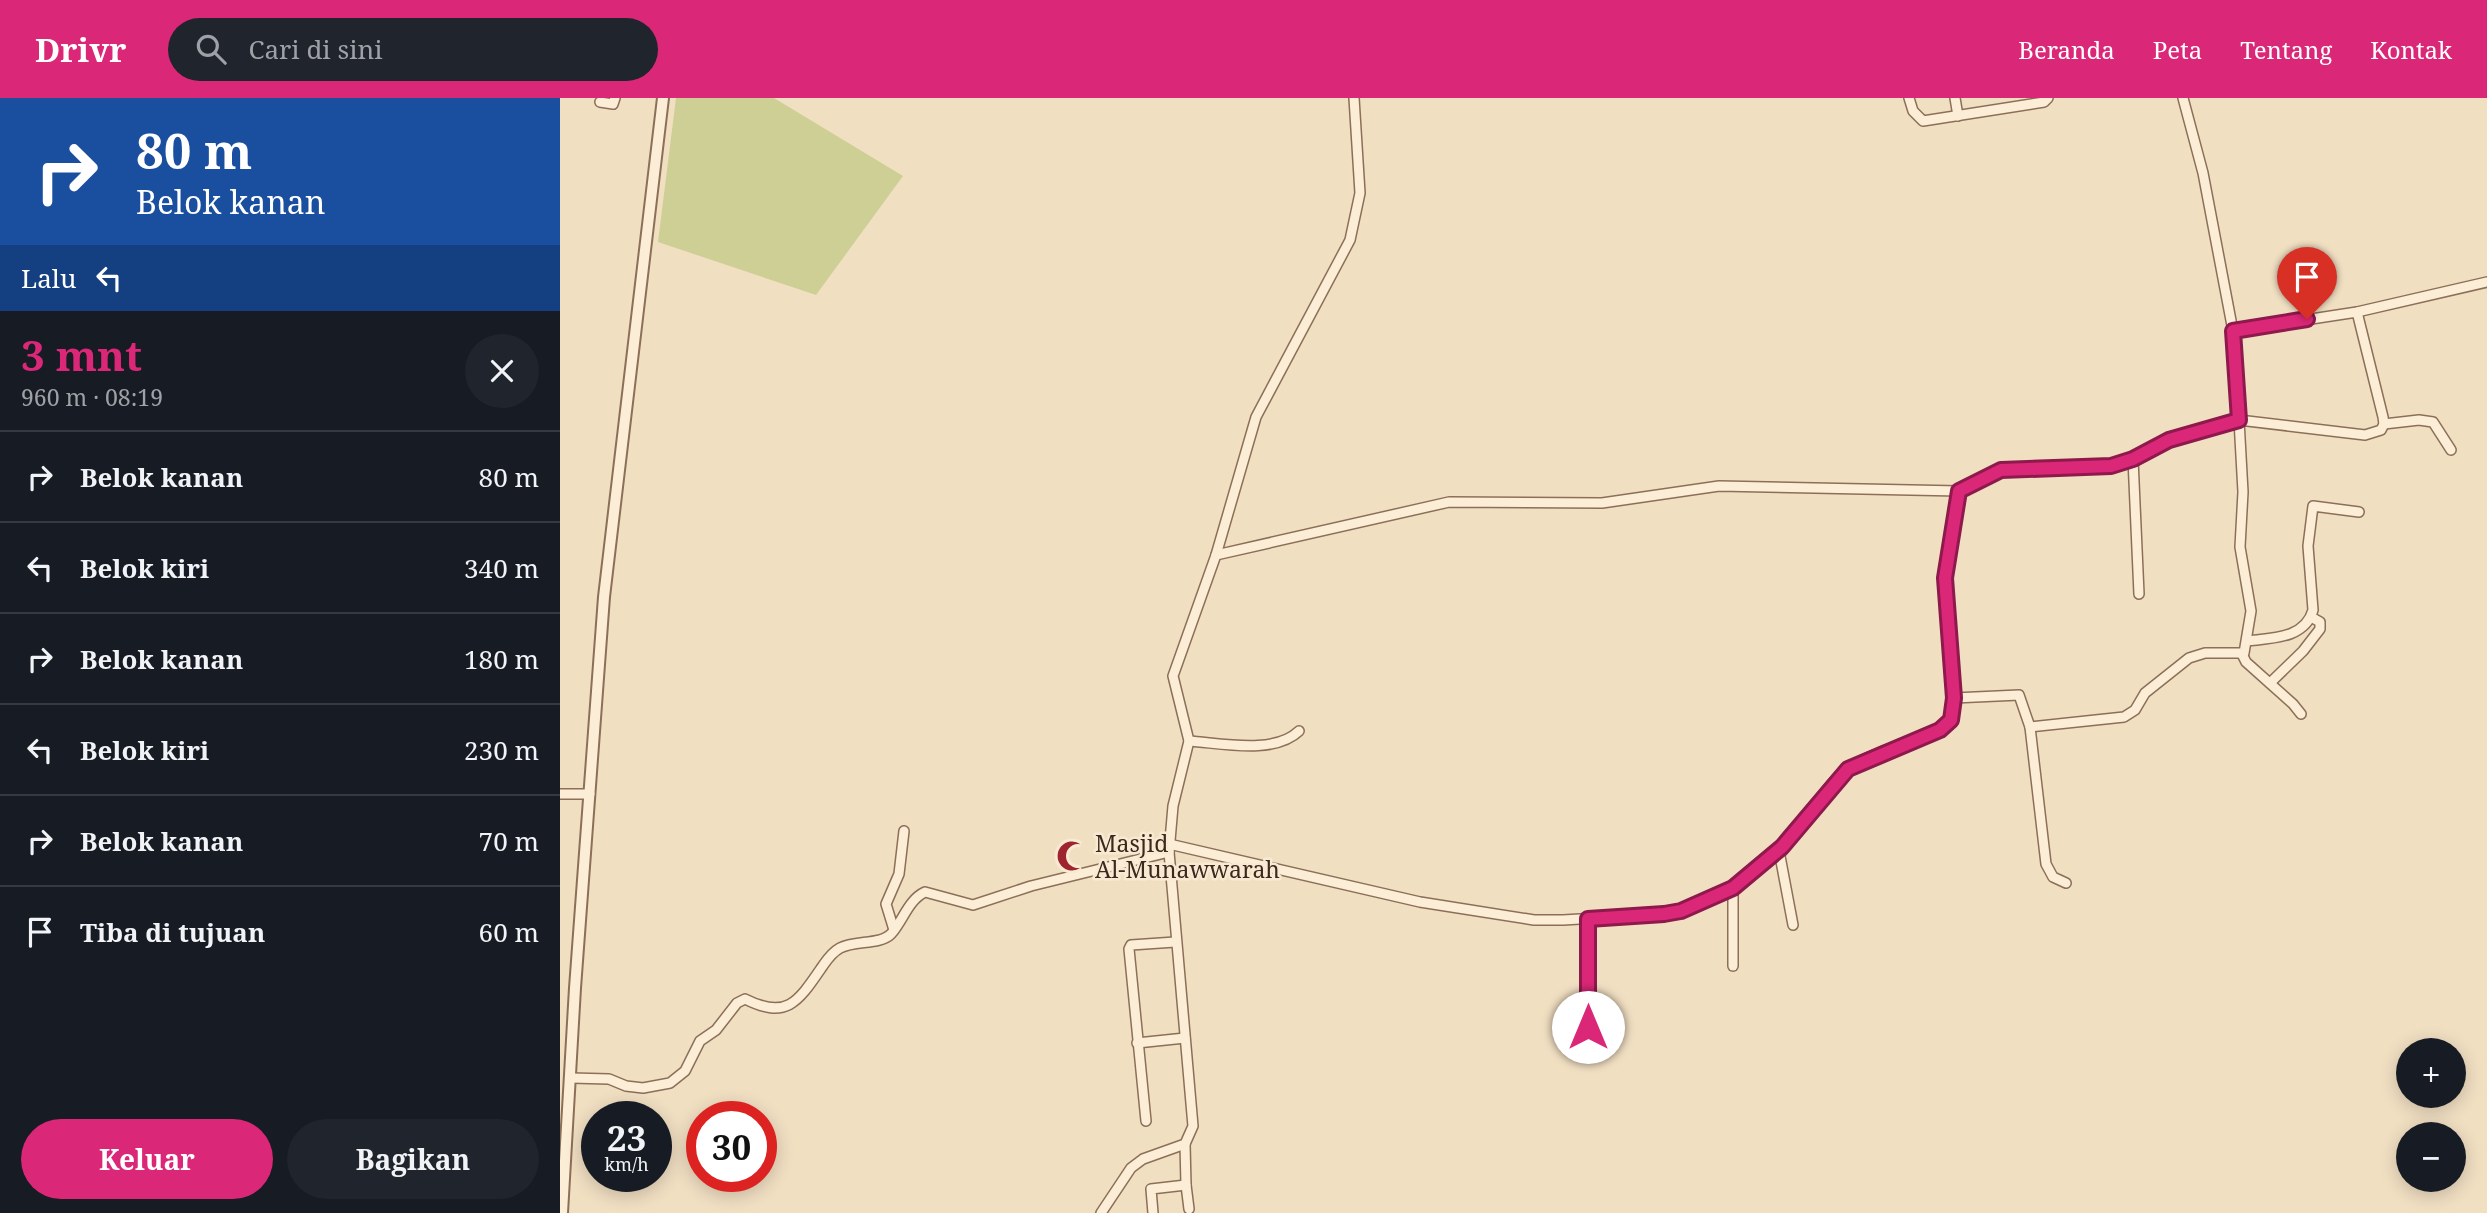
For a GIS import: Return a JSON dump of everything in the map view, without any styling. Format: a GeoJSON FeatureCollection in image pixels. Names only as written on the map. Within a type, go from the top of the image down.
{"type":"FeatureCollection","features":[{"type":"Feature","properties":{"kind":"street"},"geometry":{"type":"LineString","coordinates":[[600,102],[612,104],[615,98]]}},
{"type":"Feature","properties":{"kind":"street"},"geometry":{"type":"LineString","coordinates":[[562,1213],[576,975],[604,597],[663,98]]}},
{"type":"Feature","properties":{"kind":"street"},"geometry":{"type":"LineString","coordinates":[[1189,1209],[1185,1144],[1193,1120],[1175,942],[1169,848],[1172,806],[1189,741],[1173,676],[1216,555],[1259,409],[1350,240],[1360,193],[1354,98]]}},
{"type":"Feature","properties":{"kind":"street"},"geometry":{"type":"LineString","coordinates":[[1909,98],[1913,111],[1923,121],[2044,102],[2048,98]]}},
{"type":"Feature","properties":{"kind":"street"},"geometry":{"type":"LineString","coordinates":[[1955,98],[1958,116]]}},
{"type":"Feature","properties":{"kind":"street"},"geometry":{"type":"LineString","coordinates":[[2183,98],[2203,173],[2233,331],[2243,492],[2240,548],[2251,611],[2245,652],[2242,654]]}},
{"type":"Feature","properties":{"kind":"street"},"geometry":{"type":"LineString","coordinates":[[2233,331],[2357,312],[2487,282]]}},
{"type":"Feature","properties":{"kind":"street"},"geometry":{"type":"LineString","coordinates":[[1216,555],[1449,502],[1602,503],[1719,486],[1959,491],[2001,470],[2098,467],[2133,459],[2169,440],[2239,420],[2365,435],[2381,430],[2384,424],[2357,312]]}},
{"type":"Feature","properties":{"kind":"street"},"geometry":{"type":"LineString","coordinates":[[2384,424],[2419,419],[2433,422],[2451,450]]}},
{"type":"Feature","properties":{"kind":"street"},"geometry":{"type":"LineString","coordinates":[[2133,459],[2140,594]]}},
{"type":"Feature","properties":{"kind":"street"},"geometry":{"type":"LineString","coordinates":[[571,1078],[604,1078],[626,1086],[643,1088],[670,1083],[685,1071],[700,1041],[716,1030],[737,1003],[745,999],[767,1009],[781,1008],[793,1003],[832,953],[856,942],[888,937],[915,899],[925,892],[972,905],[1169,848],[1448,908],[1534,920],[1588,919],[1681,911],[1733,888],[1782,847],[1844,772],[1853,765],[1940,730],[1951,720],[1954,698],[1944,585],[1959,491]]}},
{"type":"Feature","properties":{"kind":"street"},"geometry":{"type":"LineString","coordinates":[[2247,641],[2292,634],[2301,630],[2311,617],[2313,610],[2308,546],[2312,509],[2316,505],[2359,512]]}},
{"type":"Feature","properties":{"kind":"street"},"geometry":{"type":"LineString","coordinates":[[2270,683],[2303,651],[2320,629],[2320,622],[2311,617]]}},
{"type":"Feature","properties":{"kind":"street"},"geometry":{"type":"LineString","coordinates":[[2030,727],[2124,717],[2135,710],[2145,693],[2189,658],[2205,653],[2242,654]]}},
{"type":"Feature","properties":{"kind":"street"},"geometry":{"type":"LineString","coordinates":[[2242,654],[2246,662],[2301,714]]}},
{"type":"Feature","properties":{"kind":"street"},"geometry":{"type":"LineString","coordinates":[[1954,698],[2019,695],[2030,727],[2046,864],[2053,877],[2066,883]]}},
{"type":"Feature","properties":{"kind":"street"},"geometry":{"type":"LineString","coordinates":[[1189,741],[1267,746],[1286,741],[1299,731]]}},
{"type":"Feature","properties":{"kind":"street"},"geometry":{"type":"LineString","coordinates":[[560,794],[590,794]]}},
{"type":"Feature","properties":{"kind":"street"},"geometry":{"type":"LineString","coordinates":[[894,930],[886,904],[899,874],[904,831]]}},
{"type":"Feature","properties":{"kind":"street"},"geometry":{"type":"LineString","coordinates":[[1782,847],[1780,856],[1793,925]]}},
{"type":"Feature","properties":{"kind":"street"},"geometry":{"type":"LineString","coordinates":[[1733,888],[1733,966]]}},
{"type":"Feature","properties":{"kind":"street"},"geometry":{"type":"LineString","coordinates":[[1588,919],[1588,1027]]}},
{"type":"Feature","properties":{"kind":"street"},"geometry":{"type":"LineString","coordinates":[[1146,1121],[1129,947],[1175,942]]}},
{"type":"Feature","properties":{"kind":"street"},"geometry":{"type":"LineString","coordinates":[[1138,1043],[1185,1038]]}},
{"type":"Feature","properties":{"kind":"street"},"geometry":{"type":"LineString","coordinates":[[1101,1213],[1130,1168],[1143,1159],[1185,1144]]}},
{"type":"Feature","properties":{"kind":"street"},"geometry":{"type":"LineString","coordinates":[[1153,1213],[1153,1187],[1186,1185]]}},
{"type":"Feature","properties":{"kind":"green space"},"geometry":{"type":"Polygon","coordinates":[[[676,98],[774,98],[903,176],[816,295],[658,242],[676,98]]]}},
{"type":"Feature","properties":{"kind":"place","name":"Masjid Al-Munawwarah"},"geometry":{"type":"Point","coordinates":[1072,856]}},
{"type":"Feature","properties":{"kind":"route"},"geometry":{"type":"LineString","coordinates":[[1588,1027],[1588,919],[1681,911],[1733,888],[1782,847],[1839,777],[1853,765],[1940,730],[1951,720],[1954,698],[1944,585],[1959,491],[2006,469],[2111,466],[2133,459],[2169,440],[2239,420],[2233,331],[2307,319]]}}]}
